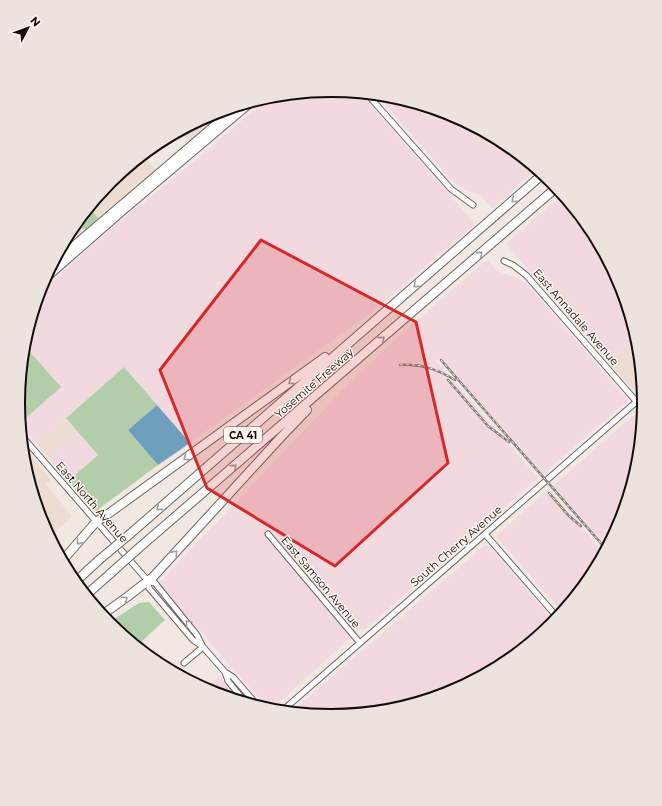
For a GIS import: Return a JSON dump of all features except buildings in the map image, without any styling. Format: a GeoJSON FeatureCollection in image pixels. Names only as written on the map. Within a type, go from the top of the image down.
{"type":"FeatureCollection","features":[{"type":"Feature","properties":{"kind":"highway","name":"Yosemite Freeway"},"geometry":{"type":"LineString","coordinates":[[80,577],[539,179]]}},
{"type":"Feature","properties":{"kind":"highway","name":"Yosemite Freeway"},"geometry":{"type":"LineString","coordinates":[[90,591],[551,191]]}},
{"type":"Feature","properties":{"kind":"highway"},"geometry":{"type":"LineString","coordinates":[[66,556],[96,522],[312,366],[357,336]]}},
{"type":"Feature","properties":{"kind":"highway"},"geometry":{"type":"LineString","coordinates":[[107,611],[148,581],[282,436],[352,365]]}},
{"type":"Feature","properties":{"kind":"main road"},"geometry":{"type":"LineString","coordinates":[[64,254],[240,111]]}},
{"type":"Feature","properties":{"kind":"main road"},"geometry":{"type":"LineString","coordinates":[[57,268],[227,115]]}},
{"type":"Feature","properties":{"kind":"street"},"geometry":{"type":"LineString","coordinates":[[373,100],[451,189],[473,205]]}},
{"type":"Feature","properties":{"kind":"street","name":"East Annadale Avenue"},"geometry":{"type":"LineString","coordinates":[[504,261],[513,265],[526,275],[637,402]]}},
{"type":"Feature","properties":{"kind":"street","name":"South Cherry Avenue"},"geometry":{"type":"LineString","coordinates":[[288,706],[637,402]]}},
{"type":"Feature","properties":{"kind":"street","name":"East North Avenue"},"geometry":{"type":"LineString","coordinates":[[28,443],[148,581],[148,588],[193,640],[203,647],[226,672],[233,677],[252,699]]}},
{"type":"Feature","properties":{"kind":"street","name":"East Samson Avenue"},"geometry":{"type":"LineString","coordinates":[[268,534],[360,643]]}},
{"type":"Feature","properties":{"kind":"street"},"geometry":{"type":"LineString","coordinates":[[485,534],[553,613]]}},
{"type":"Feature","properties":{"kind":"street"},"geometry":{"type":"LineString","coordinates":[[184,663],[203,647]]}},
{"type":"Feature","properties":{"kind":"street","name":"East North Avenue"},"geometry":{"type":"LineString","coordinates":[[226,672],[228,681],[239,695]]}},
{"type":"Feature","properties":{"kind":"highlighted area"},"geometry":{"type":"Polygon","coordinates":[[[261,240],[416,322],[448,463],[335,566],[207,488],[160,370],[261,240]]]}},
{"type":"Feature","properties":{"kind":"shaded area"},"geometry":{"type":"Polygon","coordinates":[[[331,97],[366,99],[475,224],[372,312],[190,443],[124,367],[36,443],[27,433],[26,418],[60,387],[30,352],[35,324],[50,283],[141,203],[142,204],[259,106],[311,98],[331,97]]]}},
{"type":"Feature","properties":{"kind":"shaded area"},"geometry":{"type":"Polygon","coordinates":[[[383,102],[410,107],[448,120],[484,138],[517,160],[533,173],[493,208],[480,195],[463,189],[453,182],[383,102]]]}},
{"type":"Feature","properties":{"kind":"shaded area"},"geometry":{"type":"Polygon","coordinates":[[[217,119],[190,143],[183,135],[217,119]]]}},
{"type":"Feature","properties":{"kind":"shaded area"},"geometry":{"type":"Polygon","coordinates":[[[146,159],[156,170],[131,189],[129,193],[99,219],[93,211],[129,173],[146,159]]]}},
{"type":"Feature","properties":{"kind":"shaded area"},"geometry":{"type":"Polygon","coordinates":[[[558,198],[574,217],[596,250],[614,286],[627,324],[631,342],[609,362],[506,244],[558,198]]]}},
{"type":"Feature","properties":{"kind":"shaded area"},"geometry":{"type":"Polygon","coordinates":[[[81,227],[85,231],[70,244],[81,227]]]}},
{"type":"Feature","properties":{"kind":"shaded area"},"geometry":{"type":"Polygon","coordinates":[[[487,260],[497,271],[519,279],[527,284],[628,400],[543,474],[440,357],[436,361],[538,478],[364,630],[360,629],[277,704],[262,701],[161,586],[160,582],[353,379],[407,329],[487,260]]]}},
{"type":"Feature","properties":{"kind":"shaded area"},"geometry":{"type":"Polygon","coordinates":[[[631,343],[636,393],[636,393],[609,362],[631,343]]]}},
{"type":"Feature","properties":{"kind":"shaded area"},"geometry":{"type":"Polygon","coordinates":[[[634,415],[636,416],[634,443],[627,482],[614,520],[603,542],[553,486],[634,415]]]}},
{"type":"Feature","properties":{"kind":"shaded area"},"geometry":{"type":"Polygon","coordinates":[[[66,418],[77,431],[48,457],[36,443],[66,418]]]}},
{"type":"Feature","properties":{"kind":"shaded area"},"geometry":{"type":"Polygon","coordinates":[[[77,431],[98,455],[68,481],[48,457],[77,431]]]}},
{"type":"Feature","properties":{"kind":"shaded area"},"geometry":{"type":"Polygon","coordinates":[[[29,452],[51,480],[46,484],[70,514],[71,518],[54,532],[48,520],[35,482],[29,452]]]}},
{"type":"Feature","properties":{"kind":"shaded area"},"geometry":{"type":"Polygon","coordinates":[[[548,490],[600,548],[574,589],[558,608],[497,537],[498,534],[548,490]]]}},
{"type":"Feature","properties":{"kind":"shaded area"},"geometry":{"type":"Polygon","coordinates":[[[485,545],[489,546],[550,616],[517,646],[484,668],[448,686],[429,693],[410,699],[371,706],[331,709],[297,707],[485,545]]]}},
{"type":"Feature","properties":{"kind":"shaded area"},"geometry":{"type":"Polygon","coordinates":[[[219,676],[231,690],[229,692],[210,684],[219,676]]]}},
{"type":"Feature","properties":{"kind":"green space"},"geometry":{"type":"Polygon","coordinates":[[[93,211],[99,219],[85,231],[81,227],[93,211]]]}},
{"type":"Feature","properties":{"kind":"green space"},"geometry":{"type":"Polygon","coordinates":[[[30,352],[61,387],[26,418],[26,383],[30,352]]]}},
{"type":"Feature","properties":{"kind":"green space"},"geometry":{"type":"Polygon","coordinates":[[[124,367],[157,405],[128,430],[158,465],[96,511],[68,481],[98,455],[66,418],[124,367]]]}},
{"type":"Feature","properties":{"kind":"green space"},"geometry":{"type":"Polygon","coordinates":[[[149,602],[165,620],[142,641],[148,648],[129,633],[115,619],[139,603],[149,602]]]}},
{"type":"Feature","properties":{"kind":"water"},"geometry":{"type":"Polygon","coordinates":[[[157,405],[190,443],[158,465],[128,430],[157,405]]]}},
{"type":"Feature","properties":{"kind":"railway"},"geometry":{"type":"LineString","coordinates":[[441,360],[602,544]]}},
{"type":"Feature","properties":{"kind":"railway"},"geometry":{"type":"LineString","coordinates":[[400,365],[422,366],[442,373],[455,380]]}},
{"type":"Feature","properties":{"kind":"railway"},"geometry":{"type":"LineString","coordinates":[[448,380],[488,426],[509,442]]}},
{"type":"Feature","properties":{"kind":"railway"},"geometry":{"type":"LineString","coordinates":[[549,493],[569,516],[581,526]]}}]}
